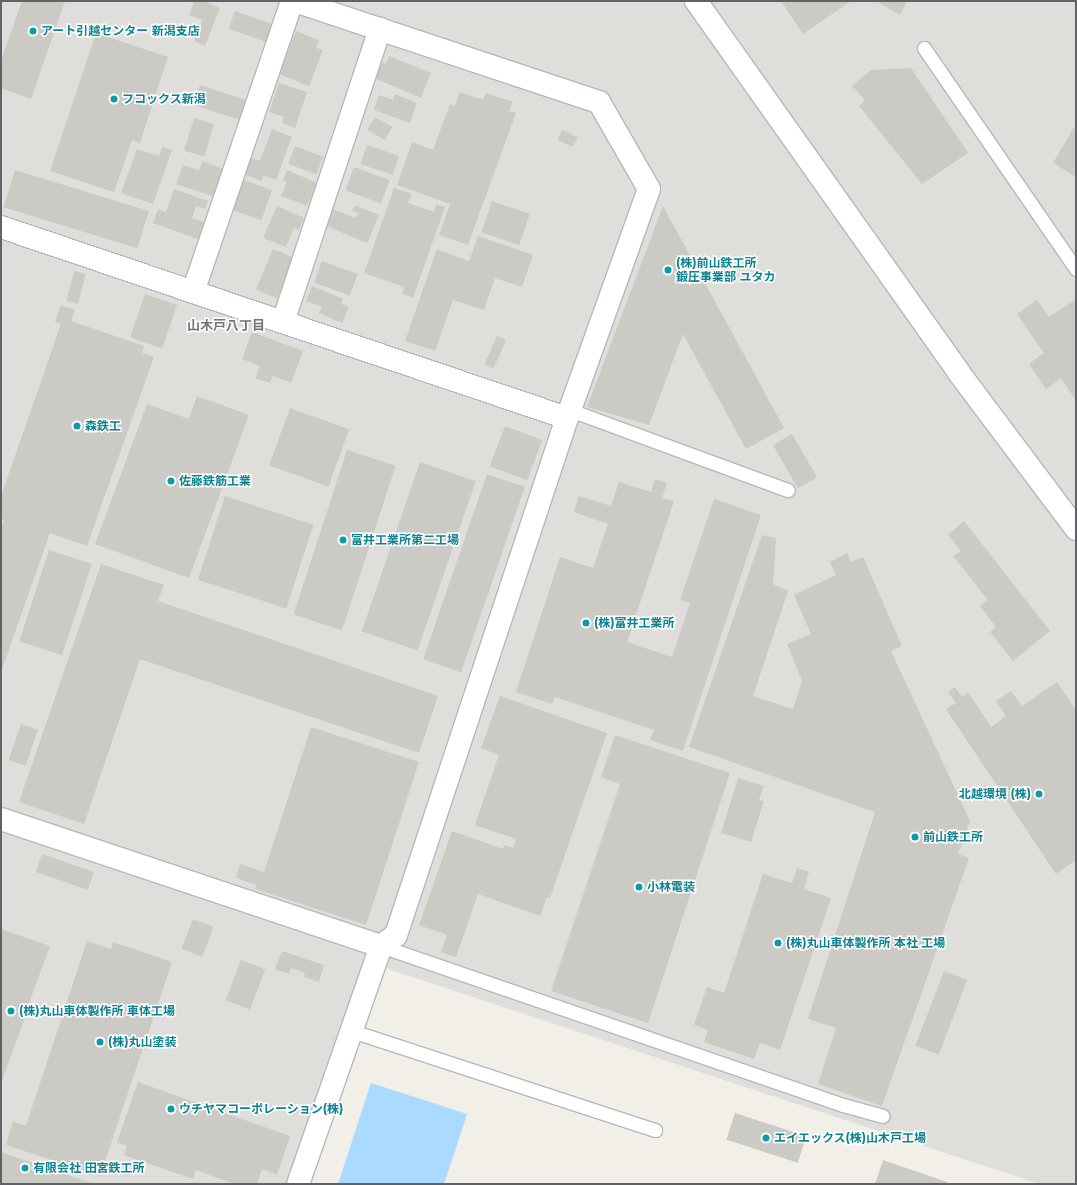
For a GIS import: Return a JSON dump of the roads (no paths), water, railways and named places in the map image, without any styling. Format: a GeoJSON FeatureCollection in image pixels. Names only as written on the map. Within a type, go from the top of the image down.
{"type":"FeatureCollection","features":[{"type":"Feature","properties":{"kind":"street"},"geometry":{"type":"LineString","coordinates":[[193,292],[292,1]]}},
{"type":"Feature","properties":{"kind":"street"},"geometry":{"type":"LineString","coordinates":[[295,1],[599,102],[649,189],[569,414],[396,935],[381,946],[298,1184]]}},
{"type":"Feature","properties":{"kind":"street"},"geometry":{"type":"LineString","coordinates":[[696,1],[959,373],[1076,529]]}},
{"type":"Feature","properties":{"kind":"street"},"geometry":{"type":"LineString","coordinates":[[282,322],[380,29]]}},
{"type":"Feature","properties":{"kind":"street"},"geometry":{"type":"LineString","coordinates":[[1,228],[282,322],[569,414]]}},
{"type":"Feature","properties":{"kind":"street"},"geometry":{"type":"LineString","coordinates":[[1,819],[381,946]]}},
{"type":"Feature","properties":{"kind":"lane"},"geometry":{"type":"LineString","coordinates":[[924,48],[1076,269]]}},
{"type":"Feature","properties":{"kind":"lane"},"geometry":{"type":"LineString","coordinates":[[569,414],[788,490]]}},
{"type":"Feature","properties":{"kind":"lane"},"geometry":{"type":"LineString","coordinates":[[381,946],[843,1104],[883,1116]]}},
{"type":"Feature","properties":{"kind":"lane"},"geometry":{"type":"LineString","coordinates":[[352,1031],[655,1130]]}},
{"type":"Feature","properties":{"kind":"water"},"geometry":{"type":"Polygon","coordinates":[[[371,1083],[467,1114],[444,1184],[338,1184],[371,1083]]]}},
{"type":"Feature","properties":{"kind":"place","name":"アート引越センター 新潟支店"},"geometry":{"type":"Point","coordinates":[33,31]}},
{"type":"Feature","properties":{"kind":"place","name":"フコックス新潟"},"geometry":{"type":"Point","coordinates":[114,99]}},
{"type":"Feature","properties":{"kind":"place","name":"(株)前山鉄工所 鍛圧事業部 ユタカ"},"geometry":{"type":"Point","coordinates":[668,270]}},
{"type":"Feature","properties":{"kind":"place","name":"森鉄工"},"geometry":{"type":"Point","coordinates":[77,426]}},
{"type":"Feature","properties":{"kind":"place","name":"佐藤鉄筋工業"},"geometry":{"type":"Point","coordinates":[171,481]}},
{"type":"Feature","properties":{"kind":"place","name":"富井工業所第二工場"},"geometry":{"type":"Point","coordinates":[343,540]}},
{"type":"Feature","properties":{"kind":"place","name":"(株)富井工業所"},"geometry":{"type":"Point","coordinates":[586,623]}},
{"type":"Feature","properties":{"kind":"place","name":"北越環境 (株)"},"geometry":{"type":"Point","coordinates":[1039,794]}},
{"type":"Feature","properties":{"kind":"place","name":"前山鉄工所"},"geometry":{"type":"Point","coordinates":[915,837]}},
{"type":"Feature","properties":{"kind":"place","name":"小林電装"},"geometry":{"type":"Point","coordinates":[639,887]}},
{"type":"Feature","properties":{"kind":"place","name":"(株)丸山車体製作所 本社 工場"},"geometry":{"type":"Point","coordinates":[778,943]}},
{"type":"Feature","properties":{"kind":"place","name":"(株)丸山車体製作所 車体工場"},"geometry":{"type":"Point","coordinates":[11,1011]}},
{"type":"Feature","properties":{"kind":"place","name":"(株)丸山塗装"},"geometry":{"type":"Point","coordinates":[100,1042]}},
{"type":"Feature","properties":{"kind":"place","name":"ウチヤマコーポレーション(株)"},"geometry":{"type":"Point","coordinates":[171,1109]}},
{"type":"Feature","properties":{"kind":"place","name":"エイエックス(株)山木戸工場"},"geometry":{"type":"Point","coordinates":[766,1138]}},
{"type":"Feature","properties":{"kind":"place","name":"有限会社 田宮鉄工所"},"geometry":{"type":"Point","coordinates":[25,1168]}},
{"type":"Feature","properties":{"kind":"district","name":"山木戸八丁目"},"geometry":{"type":"Point","coordinates":[226,325]}}]}
